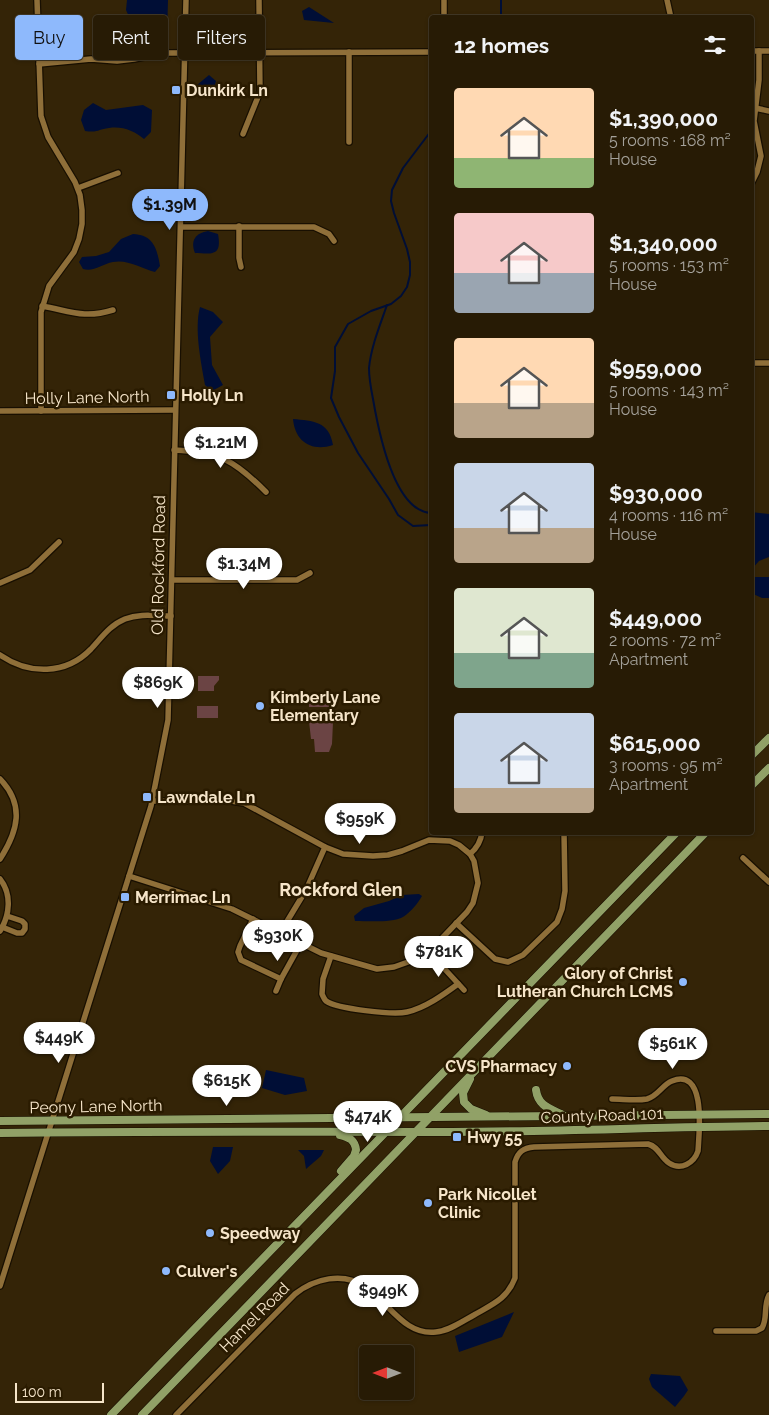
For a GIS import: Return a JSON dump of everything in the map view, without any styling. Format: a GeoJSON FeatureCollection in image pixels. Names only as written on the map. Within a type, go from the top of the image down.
{"type":"FeatureCollection","features":[{"type":"Feature","properties":{"kind":"main road"},"geometry":{"type":"LineString","coordinates":[[754,753],[769,738]]}},
{"type":"Feature","properties":{"kind":"main road"},"geometry":{"type":"LineString","coordinates":[[754,783],[769,768]]}},
{"type":"Feature","properties":{"kind":"main road"},"geometry":{"type":"LineString","coordinates":[[111,1415],[674,835]]}},
{"type":"Feature","properties":{"kind":"main road"},"geometry":{"type":"LineString","coordinates":[[142,1415],[703,835]]}},
{"type":"Feature","properties":{"kind":"main road"},"geometry":{"type":"LineString","coordinates":[[472,1074],[463,1093],[464,1102],[471,1109],[490,1116]]}},
{"type":"Feature","properties":{"kind":"main road"},"geometry":{"type":"LineString","coordinates":[[536,1090],[541,1104],[565,1116]]}},
{"type":"Feature","properties":{"kind":"main road","name":"County Road 101"},"geometry":{"type":"LineString","coordinates":[[402,1116],[769,1114]]}},
{"type":"Feature","properties":{"kind":"main road","name":"Peony Lane North"},"geometry":{"type":"LineString","coordinates":[[0,1121],[402,1116]]}},
{"type":"Feature","properties":{"kind":"main road","name":"County Road 101"},"geometry":{"type":"LineString","coordinates":[[386,1132],[769,1126]]}},
{"type":"Feature","properties":{"kind":"main road","name":"Peony Lane North"},"geometry":{"type":"LineString","coordinates":[[0,1133],[386,1132]]}},
{"type":"Feature","properties":{"kind":"main road"},"geometry":{"type":"LineString","coordinates":[[276,1133],[287,1135],[338,1134],[348,1136],[356,1146],[354,1156],[304,1216]]}},
{"type":"Feature","properties":{"kind":"street"},"geometry":{"type":"LineString","coordinates":[[37,0],[40,105],[44,127],[50,142],[69,169],[78,188],[82,210],[79,238],[74,252],[50,286],[42,306],[40,324],[41,411]]}},
{"type":"Feature","properties":{"kind":"street","name":"Old Rockford Road"},"geometry":{"type":"LineString","coordinates":[[186,0],[186,15]]}},
{"type":"Feature","properties":{"kind":"street"},"geometry":{"type":"LineString","coordinates":[[259,0],[259,15]]}},
{"type":"Feature","properties":{"kind":"street"},"geometry":{"type":"LineString","coordinates":[[444,0],[444,15]]}},
{"type":"Feature","properties":{"kind":"street"},"geometry":{"type":"LineString","coordinates":[[667,0],[670,15]]}},
{"type":"Feature","properties":{"kind":"street"},"geometry":{"type":"LineString","coordinates":[[754,51],[769,51]]}},
{"type":"Feature","properties":{"kind":"street"},"geometry":{"type":"LineString","coordinates":[[754,178],[761,156],[754,121],[759,80],[759,51]]}},
{"type":"Feature","properties":{"kind":"street"},"geometry":{"type":"LineString","coordinates":[[39,64],[91,59],[134,59],[163,52],[178,52]]}},
{"type":"Feature","properties":{"kind":"street"},"geometry":{"type":"LineString","coordinates":[[265,52],[429,52]]}},
{"type":"Feature","properties":{"kind":"street"},"geometry":{"type":"LineString","coordinates":[[349,52],[349,142]]}},
{"type":"Feature","properties":{"kind":"street","name":"Old Rockford Road"},"geometry":{"type":"LineString","coordinates":[[0,1286],[152,801],[168,720],[185,60]]}},
{"type":"Feature","properties":{"kind":"street"},"geometry":{"type":"LineString","coordinates":[[244,134],[260,92],[260,60]]}},
{"type":"Feature","properties":{"kind":"street"},"geometry":{"type":"LineString","coordinates":[[755,108],[769,110]]}},
{"type":"Feature","properties":{"kind":"street"},"geometry":{"type":"LineString","coordinates":[[78,188],[118,173]]}},
{"type":"Feature","properties":{"kind":"street"},"geometry":{"type":"LineString","coordinates":[[239,226],[239,258],[241,267]]}},
{"type":"Feature","properties":{"kind":"street"},"geometry":{"type":"LineString","coordinates":[[181,227],[314,227],[329,234],[334,241]]}},
{"type":"Feature","properties":{"kind":"street"},"geometry":{"type":"LineString","coordinates":[[42,306],[89,315],[113,310]]}},
{"type":"Feature","properties":{"kind":"street"},"geometry":{"type":"LineString","coordinates":[[754,363],[769,363]]}},
{"type":"Feature","properties":{"kind":"street","name":"Holly Lane North"},"geometry":{"type":"LineString","coordinates":[[0,411],[175,410]]}},
{"type":"Feature","properties":{"kind":"street"},"geometry":{"type":"LineString","coordinates":[[174,450],[202,452],[220,457],[239,467],[266,492]]}},
{"type":"Feature","properties":{"kind":"street"},"geometry":{"type":"LineString","coordinates":[[0,583],[30,570],[59,542]]}},
{"type":"Feature","properties":{"kind":"street"},"geometry":{"type":"LineString","coordinates":[[172,580],[297,580],[310,573]]}},
{"type":"Feature","properties":{"kind":"street"},"geometry":{"type":"LineString","coordinates":[[0,655],[24,668],[36,670],[61,668],[81,658],[106,631],[124,619],[135,616],[171,616]]}},
{"type":"Feature","properties":{"kind":"street"},"geometry":{"type":"LineString","coordinates":[[0,780],[13,798],[16,818],[15,829],[0,859]]}},
{"type":"Feature","properties":{"kind":"street"},"geometry":{"type":"LineString","coordinates":[[129,876],[224,905],[331,956],[369,968],[386,969],[416,959],[429,952],[467,912],[477,894],[477,870],[470,854],[459,845],[439,836],[388,855],[343,854],[325,847],[244,804],[231,801],[152,801]]}},
{"type":"Feature","properties":{"kind":"street"},"geometry":{"type":"LineString","coordinates":[[470,854],[477,848],[482,835]]}},
{"type":"Feature","properties":{"kind":"street"},"geometry":{"type":"LineString","coordinates":[[456,923],[495,959],[508,962],[523,955],[557,922],[562,909],[565,891],[564,835]]}},
{"type":"Feature","properties":{"kind":"street"},"geometry":{"type":"LineString","coordinates":[[280,933],[306,890],[325,847]]}},
{"type":"Feature","properties":{"kind":"street"},"geometry":{"type":"LineString","coordinates":[[743,858],[769,882]]}},
{"type":"Feature","properties":{"kind":"street"},"geometry":{"type":"LineString","coordinates":[[0,878],[7,892],[8,903],[7,916],[1,929],[22,933],[25,929],[25,924],[22,921],[7,916]]}},
{"type":"Feature","properties":{"kind":"street"},"geometry":{"type":"LineString","coordinates":[[253,919],[238,952],[241,960],[280,979]]}},
{"type":"Feature","properties":{"kind":"street"},"geometry":{"type":"LineString","coordinates":[[276,991],[280,979],[301,943]]}},
{"type":"Feature","properties":{"kind":"street"},"geometry":{"type":"LineString","coordinates":[[429,952],[464,990]]}},
{"type":"Feature","properties":{"kind":"street"},"geometry":{"type":"LineString","coordinates":[[331,956],[323,979],[322,994],[327,1001],[335,1005],[360,1010],[393,1013],[407,1012],[443,995],[458,984]]}},
{"type":"Feature","properties":{"kind":"street","name":"County Road 101"},"geometry":{"type":"LineString","coordinates":[[516,1191],[514,1162],[524,1149],[534,1147],[648,1144],[658,1149],[668,1162],[673,1165],[683,1166],[692,1162],[696,1157],[698,1151],[699,1114],[698,1096],[695,1088],[683,1080],[673,1080],[649,1098],[612,1099]]}},
{"type":"Feature","properties":{"kind":"street","name":"Hamel Road"},"geometry":{"type":"LineString","coordinates":[[176,1415],[295,1294],[306,1285],[318,1280],[336,1278],[349,1280],[365,1286],[410,1328],[422,1332],[437,1332],[451,1327],[501,1300],[512,1286],[515,1278],[516,1191]]}},
{"type":"Feature","properties":{"kind":"street"},"geometry":{"type":"LineString","coordinates":[[716,1331],[756,1331],[764,1326],[765,1302],[769,1295]]}},
{"type":"Feature","properties":{"kind":"shaded area"},"geometry":{"type":"Polygon","coordinates":[[[198,676],[219,676],[219,680],[214,686],[214,691],[198,691],[198,676]]]}},
{"type":"Feature","properties":{"kind":"shaded area"},"geometry":{"type":"Polygon","coordinates":[[[317,698],[329,698],[330,707],[309,707],[309,701],[317,698]]]}},
{"type":"Feature","properties":{"kind":"shaded area"},"geometry":{"type":"Polygon","coordinates":[[[197,706],[218,706],[218,718],[197,718],[197,706]]]}},
{"type":"Feature","properties":{"kind":"shaded area"},"geometry":{"type":"Polygon","coordinates":[[[309,721],[333,722],[332,744],[329,752],[315,752],[309,721]]]}},
{"type":"Feature","properties":{"kind":"water"},"geometry":{"type":"Polygon","coordinates":[[[127,0],[168,0],[168,15],[128,15],[126,10],[127,0]]]}},
{"type":"Feature","properties":{"kind":"water"},"geometry":{"type":"Polygon","coordinates":[[[309,7],[334,23],[304,20],[302,11],[309,7]]]}},
{"type":"Feature","properties":{"kind":"water"},"geometry":{"type":"Polygon","coordinates":[[[209,75],[216,81],[213,93],[205,96],[197,85],[209,75]]]}},
{"type":"Feature","properties":{"kind":"water"},"geometry":{"type":"Polygon","coordinates":[[[93,103],[106,110],[143,105],[152,110],[151,132],[144,139],[124,128],[105,128],[93,132],[85,131],[81,120],[84,110],[93,103]]]}},
{"type":"Feature","properties":{"kind":"water"},"geometry":{"type":"Polygon","coordinates":[[[208,231],[218,234],[219,246],[217,250],[207,254],[195,253],[193,244],[195,238],[200,233],[208,231]]]}},
{"type":"Feature","properties":{"kind":"water"},"geometry":{"type":"Polygon","coordinates":[[[133,234],[146,237],[156,249],[160,266],[155,272],[118,261],[87,270],[83,269],[79,262],[82,257],[96,256],[109,252],[121,239],[133,234]]]}},
{"type":"Feature","properties":{"kind":"water"},"geometry":{"type":"Polygon","coordinates":[[[200,307],[213,312],[223,322],[210,337],[212,365],[223,385],[212,391],[205,385],[200,356],[198,316],[200,307]]]}},
{"type":"Feature","properties":{"kind":"water"},"geometry":{"type":"Polygon","coordinates":[[[293,419],[313,422],[324,427],[331,437],[333,445],[318,447],[306,443],[297,434],[293,419]]]}},
{"type":"Feature","properties":{"kind":"water"},"geometry":{"type":"Polygon","coordinates":[[[754,512],[769,514],[769,557],[759,561],[754,567],[754,512]]]}},
{"type":"Feature","properties":{"kind":"water"},"geometry":{"type":"Polygon","coordinates":[[[754,577],[769,577],[769,598],[762,598],[754,594],[754,577]]]}},
{"type":"Feature","properties":{"kind":"water"},"geometry":{"type":"Polygon","coordinates":[[[419,894],[422,896],[418,902],[403,917],[386,921],[355,921],[354,916],[364,908],[402,895],[419,894]]]}},
{"type":"Feature","properties":{"kind":"water"},"geometry":{"type":"Polygon","coordinates":[[[231,1066],[232,1085],[227,1092],[222,1085],[220,1072],[231,1066]]]}},
{"type":"Feature","properties":{"kind":"water"},"geometry":{"type":"Polygon","coordinates":[[[266,1070],[304,1078],[307,1091],[285,1095],[262,1088],[266,1070]]]}},
{"type":"Feature","properties":{"kind":"water"},"geometry":{"type":"Polygon","coordinates":[[[213,1147],[233,1147],[230,1161],[218,1174],[210,1161],[213,1147]]]}},
{"type":"Feature","properties":{"kind":"water"},"geometry":{"type":"Polygon","coordinates":[[[298,1150],[324,1150],[321,1156],[306,1169],[304,1156],[298,1150]]]}},
{"type":"Feature","properties":{"kind":"water"},"geometry":{"type":"Polygon","coordinates":[[[514,1312],[502,1337],[459,1352],[455,1336],[514,1312]]]}},
{"type":"Feature","properties":{"kind":"water"},"geometry":{"type":"Polygon","coordinates":[[[651,1374],[680,1376],[688,1390],[675,1407],[652,1387],[649,1379],[651,1374]]]}},
{"type":"Feature","properties":{"kind":"waterway"},"geometry":{"type":"LineString","coordinates":[[501,0],[501,15]]}},
{"type":"Feature","properties":{"kind":"waterway"},"geometry":{"type":"LineString","coordinates":[[429,134],[403,168],[392,190],[391,201],[410,262],[410,275],[407,287],[401,296],[391,304],[371,311],[348,324],[335,347],[335,371],[331,398],[358,453],[398,515],[413,526],[429,525]]}},
{"type":"Feature","properties":{"kind":"waterway"},"geometry":{"type":"LineString","coordinates":[[387,305],[374,344],[369,368],[379,429],[397,484],[418,509],[429,512]]}},
{"type":"Feature","properties":{"kind":"place","name":"Dunkirk Ln"},"geometry":{"type":"Point","coordinates":[176,90]}},
{"type":"Feature","properties":{"kind":"place","name":"Holly Ln"},"geometry":{"type":"Point","coordinates":[171,395]}},
{"type":"Feature","properties":{"kind":"place","name":"Kimberly Lane Elementary"},"geometry":{"type":"Point","coordinates":[260,706]}},
{"type":"Feature","properties":{"kind":"place","name":"Lawndale Ln"},"geometry":{"type":"Point","coordinates":[147,797]}},
{"type":"Feature","properties":{"kind":"place","name":"Merrimac Ln"},"geometry":{"type":"Point","coordinates":[125,897]}},
{"type":"Feature","properties":{"kind":"place","name":"Glory of Christ Lutheran Church LCMS"},"geometry":{"type":"Point","coordinates":[683,982]}},
{"type":"Feature","properties":{"kind":"place","name":"CVS Pharmacy"},"geometry":{"type":"Point","coordinates":[567,1066]}},
{"type":"Feature","properties":{"kind":"place","name":"Hwy 55"},"geometry":{"type":"Point","coordinates":[457,1137]}},
{"type":"Feature","properties":{"kind":"place","name":"Park Nicollet Clinic"},"geometry":{"type":"Point","coordinates":[428,1203]}},
{"type":"Feature","properties":{"kind":"place","name":"Speedway"},"geometry":{"type":"Point","coordinates":[210,1233]}},
{"type":"Feature","properties":{"kind":"place","name":"Culver's"},"geometry":{"type":"Point","coordinates":[166,1271]}},
{"type":"Feature","properties":{"kind":"district","name":"Rockford Glen"},"geometry":{"type":"Point","coordinates":[341,890]}}]}
